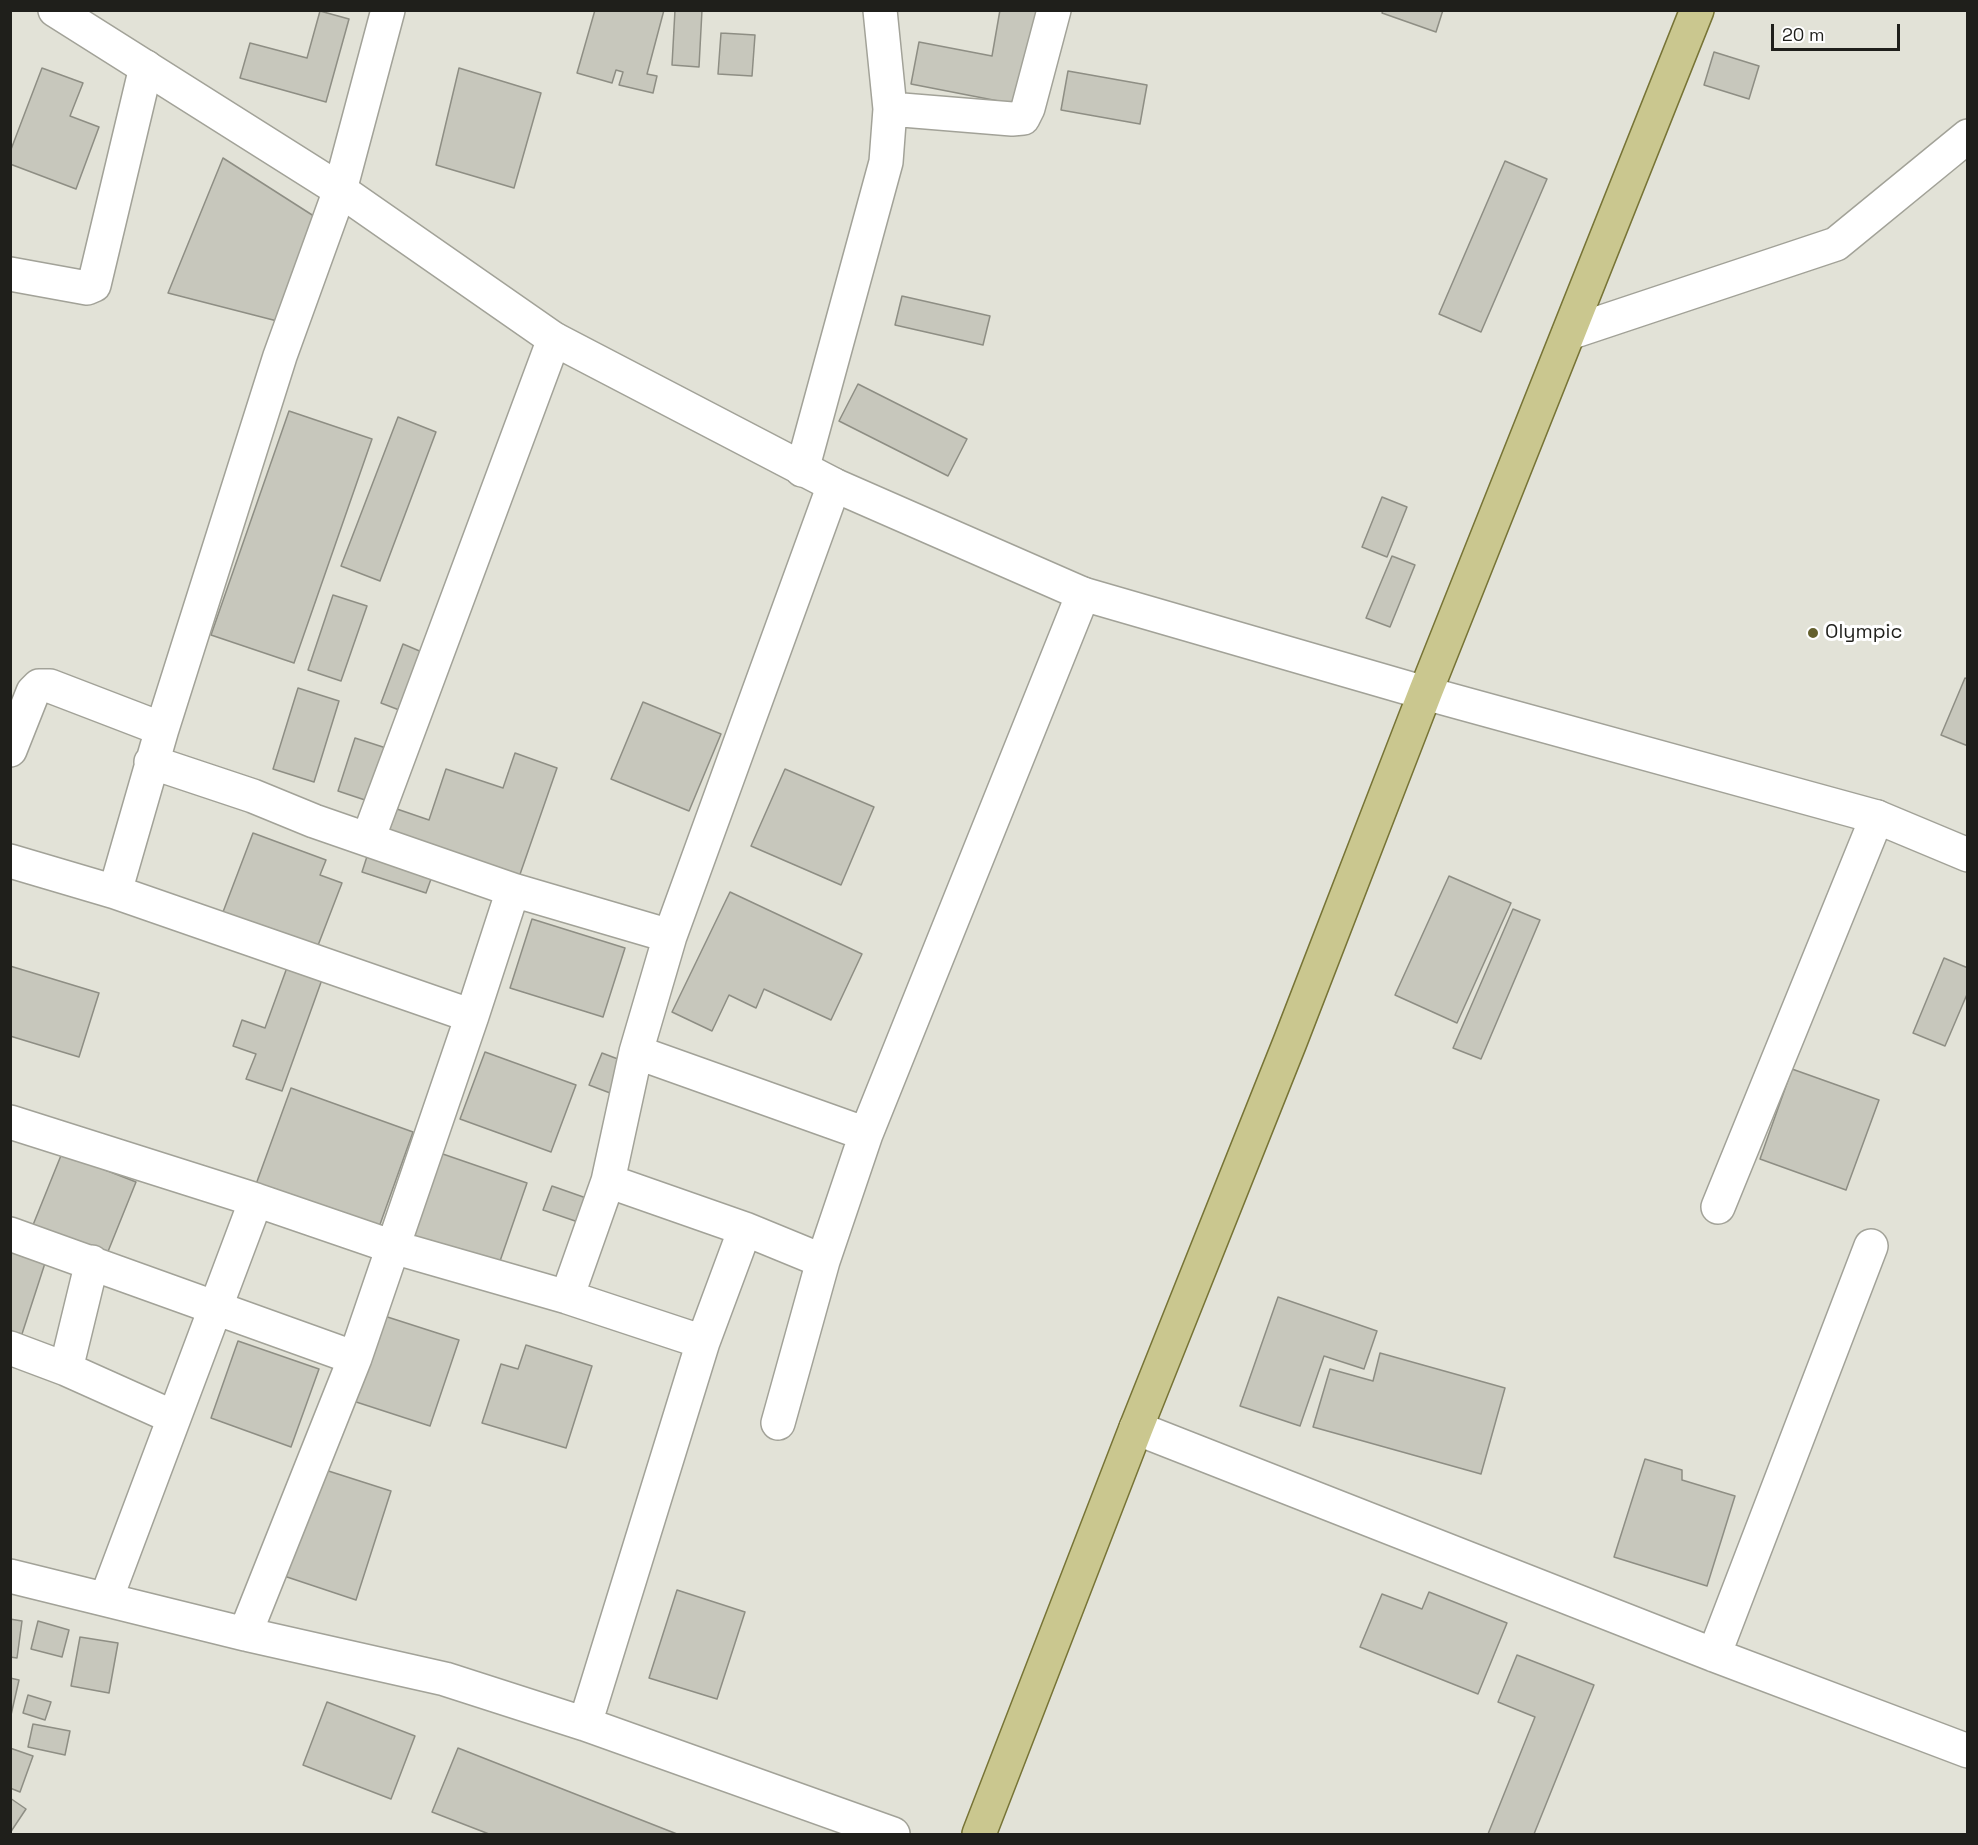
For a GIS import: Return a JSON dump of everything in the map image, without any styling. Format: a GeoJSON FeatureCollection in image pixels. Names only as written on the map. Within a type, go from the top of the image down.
{"type":"FeatureCollection","features":[{"type":"Feature","properties":{"kind":"main road"},"geometry":{"type":"LineString","coordinates":[[979,1834],[1425,693],[1697,10]]}},
{"type":"Feature","properties":{"kind":"street"},"geometry":{"type":"LineString","coordinates":[[55,10],[340,190],[554,339],[834,485],[1083,594],[1425,693],[1877,817],[1968,855]]}},
{"type":"Feature","properties":{"kind":"street"},"geometry":{"type":"LineString","coordinates":[[115,892],[151,762],[280,356],[340,190],[388,10]]}},
{"type":"Feature","properties":{"kind":"street"},"geometry":{"type":"LineString","coordinates":[[802,470],[886,162],[890,109],[880,10]]}},
{"type":"Feature","properties":{"kind":"street"},"geometry":{"type":"LineString","coordinates":[[890,109],[1023,118],[1028,108],[1054,10]]}},
{"type":"Feature","properties":{"kind":"street"},"geometry":{"type":"LineString","coordinates":[[10,274],[87,288],[94,285],[146,67]]}},
{"type":"Feature","properties":{"kind":"street"},"geometry":{"type":"LineString","coordinates":[[1569,333],[1836,244],[1968,136]]}},
{"type":"Feature","properties":{"kind":"street"},"geometry":{"type":"LineString","coordinates":[[368,839],[554,339]]}},
{"type":"Feature","properties":{"kind":"street"},"geometry":{"type":"LineString","coordinates":[[567,1297],[608,1181],[636,1052],[669,936],[834,485]]}},
{"type":"Feature","properties":{"kind":"street"},"geometry":{"type":"LineString","coordinates":[[778,1423],[823,1261],[866,1134],[1083,594]]}},
{"type":"Feature","properties":{"kind":"street"},"geometry":{"type":"LineString","coordinates":[[10,750],[33,692],[39,686],[50,686],[162,729]]}},
{"type":"Feature","properties":{"kind":"street"},"geometry":{"type":"LineString","coordinates":[[151,762],[253,796],[314,821],[513,890],[669,936]]}},
{"type":"Feature","properties":{"kind":"street"},"geometry":{"type":"LineString","coordinates":[[1718,1207],[1877,817]]}},
{"type":"Feature","properties":{"kind":"street"},"geometry":{"type":"LineString","coordinates":[[10,861],[115,892],[472,1016]]}},
{"type":"Feature","properties":{"kind":"street"},"geometry":{"type":"LineString","coordinates":[[245,1634],[355,1358],[513,890]]}},
{"type":"Feature","properties":{"kind":"street"},"geometry":{"type":"LineString","coordinates":[[636,1052],[866,1134]]}},
{"type":"Feature","properties":{"kind":"street"},"geometry":{"type":"LineString","coordinates":[[10,1122],[256,1200],[393,1247],[567,1297],[703,1342]]}},
{"type":"Feature","properties":{"kind":"street"},"geometry":{"type":"LineString","coordinates":[[608,1181],[745,1229],[823,1261]]}},
{"type":"Feature","properties":{"kind":"street"},"geometry":{"type":"LineString","coordinates":[[106,1599],[256,1200]]}},
{"type":"Feature","properties":{"kind":"street"},"geometry":{"type":"LineString","coordinates":[[585,1724],[703,1342],[745,1229]]}},
{"type":"Feature","properties":{"kind":"street"},"geometry":{"type":"LineString","coordinates":[[10,1234],[355,1358]]}},
{"type":"Feature","properties":{"kind":"street"},"geometry":{"type":"LineString","coordinates":[[1714,1655],[1871,1246]]}},
{"type":"Feature","properties":{"kind":"street"},"geometry":{"type":"LineString","coordinates":[[66,1369],[92,1262]]}},
{"type":"Feature","properties":{"kind":"street"},"geometry":{"type":"LineString","coordinates":[[10,1348],[66,1369],[173,1417]]}},
{"type":"Feature","properties":{"kind":"street"},"geometry":{"type":"LineString","coordinates":[[1136,1428],[1714,1655],[1968,1751]]}},
{"type":"Feature","properties":{"kind":"street"},"geometry":{"type":"LineString","coordinates":[[10,1576],[245,1634],[445,1679],[585,1724],[893,1834]]}},
{"type":"Feature","properties":{"kind":"building"},"geometry":{"type":"Polygon","coordinates":[[[595,10],[664,10],[647,74],[657,76],[653,93],[619,85],[623,72],[616,70],[612,83],[577,73],[595,10]]]}},
{"type":"Feature","properties":{"kind":"building"},"geometry":{"type":"Polygon","coordinates":[[[675,10],[702,10],[699,67],[672,65],[675,10]]]}},
{"type":"Feature","properties":{"kind":"building"},"geometry":{"type":"Polygon","coordinates":[[[1000,10],[1042,10],[1024,106],[911,84],[919,42],[992,56],[1000,10]]]}},
{"type":"Feature","properties":{"kind":"building"},"geometry":{"type":"Polygon","coordinates":[[[1383,10],[1443,10],[1436,32],[1382,13],[1383,10]]]}},
{"type":"Feature","properties":{"kind":"building"},"geometry":{"type":"Polygon","coordinates":[[[320,11],[349,19],[326,102],[240,78],[250,43],[307,58],[320,11]]]}},
{"type":"Feature","properties":{"kind":"building"},"geometry":{"type":"Polygon","coordinates":[[[721,33],[755,35],[752,76],[718,74],[721,33]]]}},
{"type":"Feature","properties":{"kind":"building"},"geometry":{"type":"Polygon","coordinates":[[[1714,52],[1759,66],[1749,99],[1704,85],[1714,52]]]}},
{"type":"Feature","properties":{"kind":"building"},"geometry":{"type":"Polygon","coordinates":[[[42,68],[83,83],[70,116],[99,127],[76,189],[10,164],[10,152],[42,68]]]}},
{"type":"Feature","properties":{"kind":"building"},"geometry":{"type":"Polygon","coordinates":[[[459,68],[541,93],[514,188],[436,165],[459,68]]]}},
{"type":"Feature","properties":{"kind":"building"},"geometry":{"type":"Polygon","coordinates":[[[1068,71],[1147,85],[1140,124],[1061,110],[1068,71]]]}},
{"type":"Feature","properties":{"kind":"building"},"geometry":{"type":"Polygon","coordinates":[[[223,158],[320,220],[281,322],[168,293],[223,158]]]}},
{"type":"Feature","properties":{"kind":"building"},"geometry":{"type":"Polygon","coordinates":[[[1505,161],[1547,179],[1481,332],[1439,314],[1505,161]]]}},
{"type":"Feature","properties":{"kind":"building"},"geometry":{"type":"Polygon","coordinates":[[[902,296],[990,316],[983,345],[895,325],[902,296]]]}},
{"type":"Feature","properties":{"kind":"building"},"geometry":{"type":"Polygon","coordinates":[[[858,384],[967,439],[948,476],[839,421],[858,384]]]}},
{"type":"Feature","properties":{"kind":"building"},"geometry":{"type":"Polygon","coordinates":[[[289,411],[372,439],[294,663],[211,635],[289,411]]]}},
{"type":"Feature","properties":{"kind":"building"},"geometry":{"type":"Polygon","coordinates":[[[398,417],[436,432],[380,581],[341,566],[398,417]]]}},
{"type":"Feature","properties":{"kind":"building"},"geometry":{"type":"Polygon","coordinates":[[[1382,497],[1407,507],[1387,557],[1362,547],[1382,497]]]}},
{"type":"Feature","properties":{"kind":"building"},"geometry":{"type":"Polygon","coordinates":[[[1392,556],[1415,565],[1390,627],[1366,618],[1392,556]]]}},
{"type":"Feature","properties":{"kind":"building"},"geometry":{"type":"Polygon","coordinates":[[[333,595],[367,606],[341,681],[308,670],[333,595]]]}},
{"type":"Feature","properties":{"kind":"building"},"geometry":{"type":"Polygon","coordinates":[[[403,644],[429,655],[407,713],[381,703],[403,644]]]}},
{"type":"Feature","properties":{"kind":"building"},"geometry":{"type":"Polygon","coordinates":[[[1965,678],[1968,679],[1968,746],[1941,735],[1965,678]]]}},
{"type":"Feature","properties":{"kind":"building"},"geometry":{"type":"Polygon","coordinates":[[[298,688],[339,701],[314,782],[273,769],[298,688]]]}},
{"type":"Feature","properties":{"kind":"building"},"geometry":{"type":"Polygon","coordinates":[[[643,702],[721,734],[689,811],[611,779],[643,702]]]}},
{"type":"Feature","properties":{"kind":"building"},"geometry":{"type":"Polygon","coordinates":[[[355,738],[386,748],[368,801],[338,791],[355,738]]]}},
{"type":"Feature","properties":{"kind":"building"},"geometry":{"type":"Polygon","coordinates":[[[515,753],[557,768],[518,880],[385,833],[394,808],[429,820],[446,769],[503,788],[515,753]]]}},
{"type":"Feature","properties":{"kind":"building"},"geometry":{"type":"Polygon","coordinates":[[[785,769],[874,807],[841,885],[751,846],[785,769]]]}},
{"type":"Feature","properties":{"kind":"building"},"geometry":{"type":"Polygon","coordinates":[[[253,833],[326,860],[320,875],[342,883],[317,948],[223,912],[253,833]]]}},
{"type":"Feature","properties":{"kind":"building"},"geometry":{"type":"Polygon","coordinates":[[[371,844],[436,865],[426,893],[362,872],[371,844]]]}},
{"type":"Feature","properties":{"kind":"building"},"geometry":{"type":"Polygon","coordinates":[[[1449,876],[1511,903],[1457,1023],[1395,995],[1449,876]]]}},
{"type":"Feature","properties":{"kind":"building"},"geometry":{"type":"Polygon","coordinates":[[[730,892],[862,954],[831,1020],[764,989],[756,1008],[729,995],[712,1031],[672,1012],[730,892]]]}},
{"type":"Feature","properties":{"kind":"building"},"geometry":{"type":"Polygon","coordinates":[[[1513,909],[1540,920],[1481,1059],[1453,1048],[1513,909]]]}},
{"type":"Feature","properties":{"kind":"building"},"geometry":{"type":"Polygon","coordinates":[[[532,919],[625,948],[603,1017],[510,988],[532,919]]]}},
{"type":"Feature","properties":{"kind":"building"},"geometry":{"type":"Polygon","coordinates":[[[1944,958],[1968,968],[1968,992],[1945,1046],[1913,1033],[1944,958]]]}},
{"type":"Feature","properties":{"kind":"building"},"geometry":{"type":"Polygon","coordinates":[[[289,962],[324,974],[282,1091],[246,1079],[256,1054],[233,1046],[242,1020],[265,1028],[289,962]]]}},
{"type":"Feature","properties":{"kind":"building"},"geometry":{"type":"Polygon","coordinates":[[[10,966],[99,993],[79,1057],[10,1036],[10,966]]]}},
{"type":"Feature","properties":{"kind":"building"},"geometry":{"type":"Polygon","coordinates":[[[485,1052],[576,1085],[551,1152],[460,1119],[485,1052]]]}},
{"type":"Feature","properties":{"kind":"building"},"geometry":{"type":"Polygon","coordinates":[[[602,1053],[631,1064],[618,1096],[589,1085],[602,1053]]]}},
{"type":"Feature","properties":{"kind":"building"},"geometry":{"type":"Polygon","coordinates":[[[1792,1069],[1879,1100],[1846,1190],[1760,1159],[1792,1069]]]}},
{"type":"Feature","properties":{"kind":"building"},"geometry":{"type":"Polygon","coordinates":[[[291,1088],[413,1132],[378,1230],[255,1187],[291,1088]]]}},
{"type":"Feature","properties":{"kind":"building"},"geometry":{"type":"Polygon","coordinates":[[[437,1152],[527,1183],[499,1264],[409,1235],[437,1152]]]}},
{"type":"Feature","properties":{"kind":"building"},"geometry":{"type":"Polygon","coordinates":[[[62,1153],[136,1182],[107,1254],[33,1225],[62,1153]]]}},
{"type":"Feature","properties":{"kind":"building"},"geometry":{"type":"Polygon","coordinates":[[[552,1186],[589,1199],[581,1223],[543,1210],[552,1186]]]}},
{"type":"Feature","properties":{"kind":"building"},"geometry":{"type":"Polygon","coordinates":[[[10,1246],[47,1257],[22,1334],[10,1331],[10,1246]]]}},
{"type":"Feature","properties":{"kind":"building"},"geometry":{"type":"Polygon","coordinates":[[[1278,1297],[1377,1331],[1364,1369],[1324,1356],[1300,1426],[1240,1406],[1278,1297]]]}},
{"type":"Feature","properties":{"kind":"building"},"geometry":{"type":"Polygon","coordinates":[[[375,1313],[459,1340],[430,1426],[347,1399],[375,1313]]]}},
{"type":"Feature","properties":{"kind":"building"},"geometry":{"type":"Polygon","coordinates":[[[238,1341],[319,1369],[291,1447],[211,1418],[238,1341]]]}},
{"type":"Feature","properties":{"kind":"building"},"geometry":{"type":"Polygon","coordinates":[[[526,1345],[592,1366],[566,1448],[482,1423],[501,1364],[518,1369],[526,1345]]]}},
{"type":"Feature","properties":{"kind":"building"},"geometry":{"type":"Polygon","coordinates":[[[1380,1353],[1505,1388],[1481,1474],[1313,1427],[1330,1369],[1373,1381],[1380,1353]]]}},
{"type":"Feature","properties":{"kind":"building"},"geometry":{"type":"Polygon","coordinates":[[[1645,1459],[1682,1470],[1682,1480],[1735,1496],[1707,1586],[1614,1557],[1645,1459]]]}},
{"type":"Feature","properties":{"kind":"building"},"geometry":{"type":"Polygon","coordinates":[[[319,1468],[391,1491],[356,1600],[284,1576],[319,1468]]]}},
{"type":"Feature","properties":{"kind":"building"},"geometry":{"type":"Polygon","coordinates":[[[677,1590],[745,1612],[717,1699],[649,1678],[677,1590]]]}},
{"type":"Feature","properties":{"kind":"building"},"geometry":{"type":"Polygon","coordinates":[[[1429,1592],[1507,1623],[1478,1694],[1360,1647],[1382,1594],[1422,1609],[1429,1592]]]}},
{"type":"Feature","properties":{"kind":"building"},"geometry":{"type":"Polygon","coordinates":[[[10,1619],[22,1621],[17,1658],[10,1657],[10,1619]]]}},
{"type":"Feature","properties":{"kind":"building"},"geometry":{"type":"Polygon","coordinates":[[[38,1621],[69,1630],[62,1657],[31,1649],[38,1621]]]}},
{"type":"Feature","properties":{"kind":"building"},"geometry":{"type":"Polygon","coordinates":[[[80,1637],[118,1643],[109,1693],[71,1686],[80,1637]]]}},
{"type":"Feature","properties":{"kind":"building"},"geometry":{"type":"Polygon","coordinates":[[[1517,1655],[1594,1685],[1534,1834],[1488,1834],[1535,1717],[1498,1702],[1517,1655]]]}},
{"type":"Feature","properties":{"kind":"building"},"geometry":{"type":"Polygon","coordinates":[[[10,1678],[19,1680],[11,1715],[10,1714],[10,1678]]]}},
{"type":"Feature","properties":{"kind":"building"},"geometry":{"type":"Polygon","coordinates":[[[28,1695],[51,1702],[45,1720],[23,1713],[28,1695]]]}},
{"type":"Feature","properties":{"kind":"building"},"geometry":{"type":"Polygon","coordinates":[[[327,1702],[415,1736],[391,1799],[303,1765],[327,1702]]]}},
{"type":"Feature","properties":{"kind":"building"},"geometry":{"type":"Polygon","coordinates":[[[33,1724],[70,1731],[65,1755],[28,1747],[33,1724]]]}},
{"type":"Feature","properties":{"kind":"building"},"geometry":{"type":"Polygon","coordinates":[[[10,1748],[33,1756],[20,1792],[10,1788],[10,1748]]]}},
{"type":"Feature","properties":{"kind":"building"},"geometry":{"type":"Polygon","coordinates":[[[458,1748],[677,1834],[489,1834],[432,1812],[458,1748]]]}},
{"type":"Feature","properties":{"kind":"building"},"geometry":{"type":"Polygon","coordinates":[[[10,1798],[26,1809],[10,1833],[10,1798]]]}},
{"type":"Feature","properties":{"kind":"place","name":"Olympic"},"geometry":{"type":"Point","coordinates":[1813,633]}}]}
